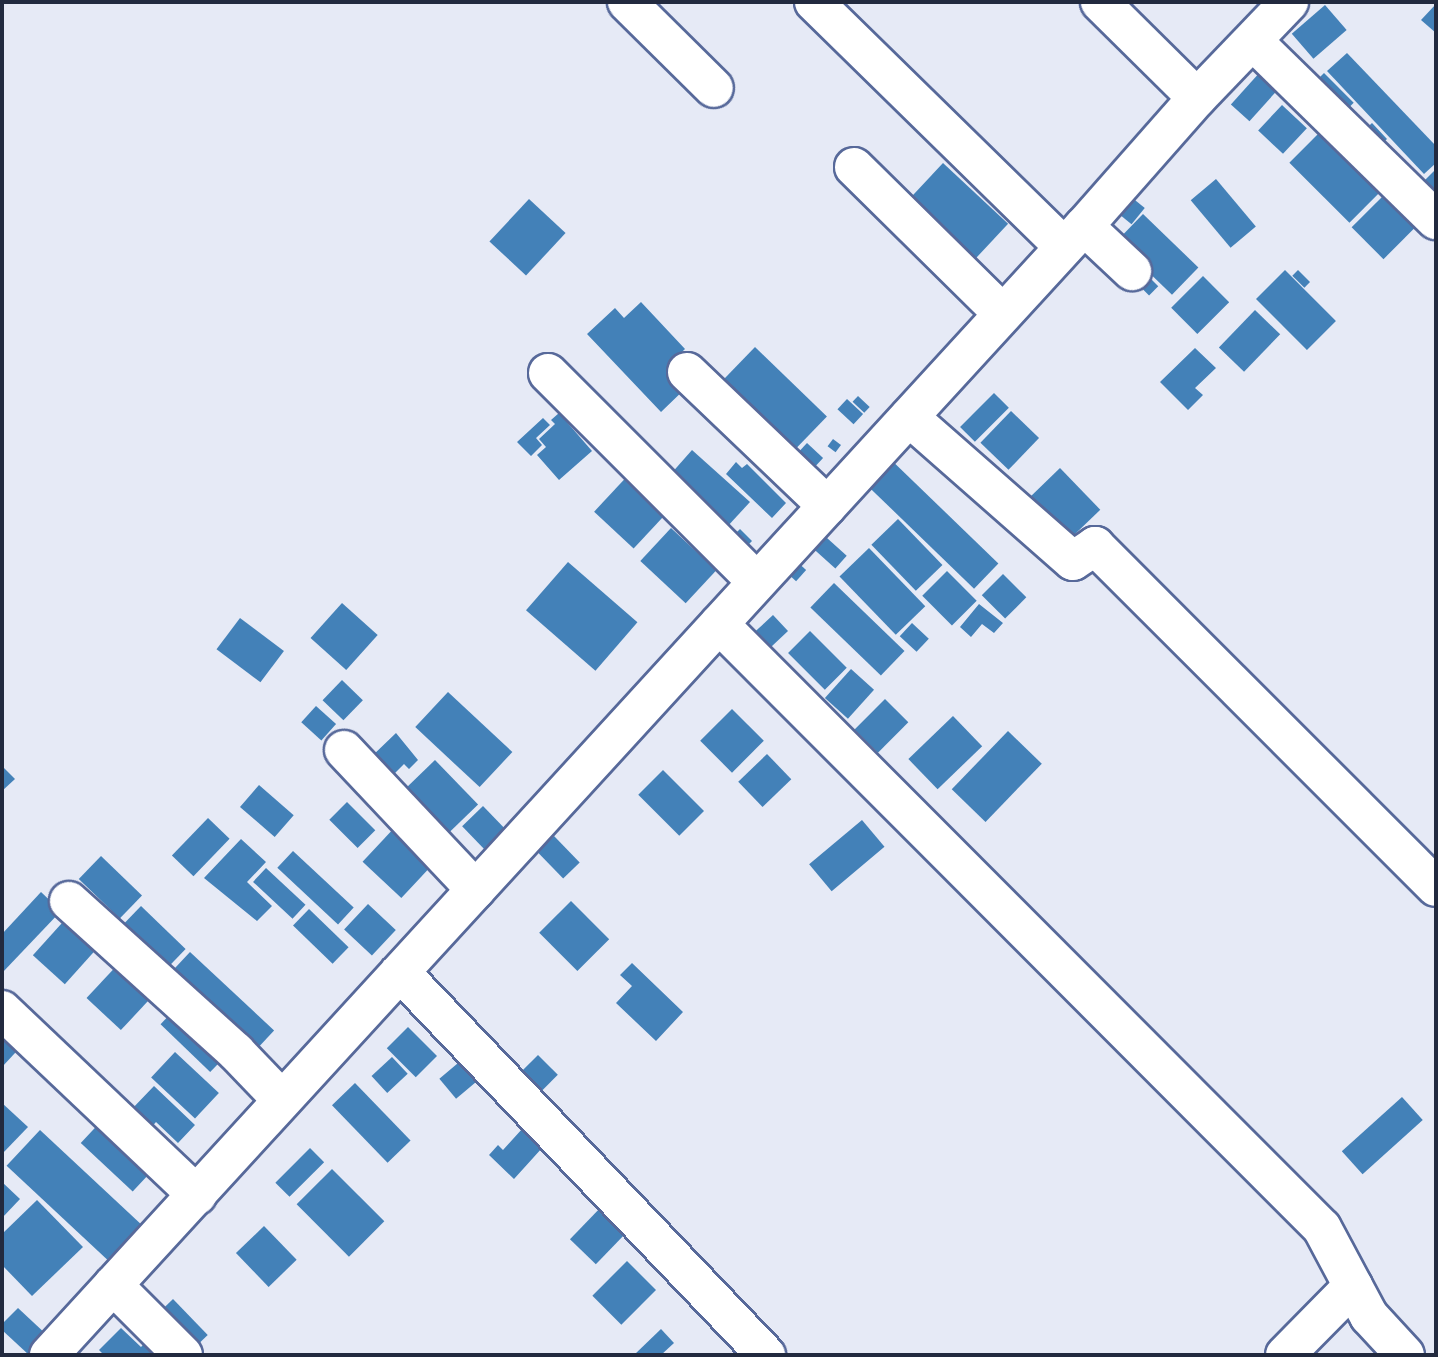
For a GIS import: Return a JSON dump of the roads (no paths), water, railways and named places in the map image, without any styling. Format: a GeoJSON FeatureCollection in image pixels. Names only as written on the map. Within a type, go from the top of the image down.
{"type":"FeatureCollection","features":[{"type":"Feature","properties":{"kind":"street"},"geometry":{"type":"LineString","coordinates":[[627,2],[714,88]]}},
{"type":"Feature","properties":{"kind":"street"},"geometry":{"type":"LineString","coordinates":[[814,2],[1074,237],[1132,271]]}},
{"type":"Feature","properties":{"kind":"street"},"geometry":{"type":"LineString","coordinates":[[1100,2],[1197,98]]}},
{"type":"Feature","properties":{"kind":"street"},"geometry":{"type":"LineString","coordinates":[[49,1355],[1074,237],[1197,98],[1289,2]]}},
{"type":"Feature","properties":{"kind":"street"},"geometry":{"type":"LineString","coordinates":[[1253,41],[1436,220]]}},
{"type":"Feature","properties":{"kind":"street"},"geometry":{"type":"LineString","coordinates":[[854,167],[1003,314]]}},
{"type":"Feature","properties":{"kind":"street"},"geometry":{"type":"LineString","coordinates":[[687,372],[827,506]]}},
{"type":"Feature","properties":{"kind":"street"},"geometry":{"type":"LineString","coordinates":[[548,373],[756,581]]}},
{"type":"Feature","properties":{"kind":"street"},"geometry":{"type":"LineString","coordinates":[[909,417],[1073,561],[1095,546],[1436,887]]}},
{"type":"Feature","properties":{"kind":"street"},"geometry":{"type":"LineString","coordinates":[[719,624],[1322,1228],[1369,1316],[1405,1355]]}},
{"type":"Feature","properties":{"kind":"street"},"geometry":{"type":"LineString","coordinates":[[344,750],[476,890]]}},
{"type":"Feature","properties":{"kind":"street"},"geometry":{"type":"LineString","coordinates":[[69,901],[236,1052],[282,1100]]}},
{"type":"Feature","properties":{"kind":"street"},"geometry":{"type":"LineString","coordinates":[[400,972],[766,1355]]}},
{"type":"Feature","properties":{"kind":"street"},"geometry":{"type":"LineString","coordinates":[[2,1010],[197,1195]]}},
{"type":"Feature","properties":{"kind":"street"},"geometry":{"type":"LineString","coordinates":[[113,1285],[183,1355]]}},
{"type":"Feature","properties":{"kind":"street"},"geometry":{"type":"LineString","coordinates":[[1285,1355],[1353,1286]]}}]}
